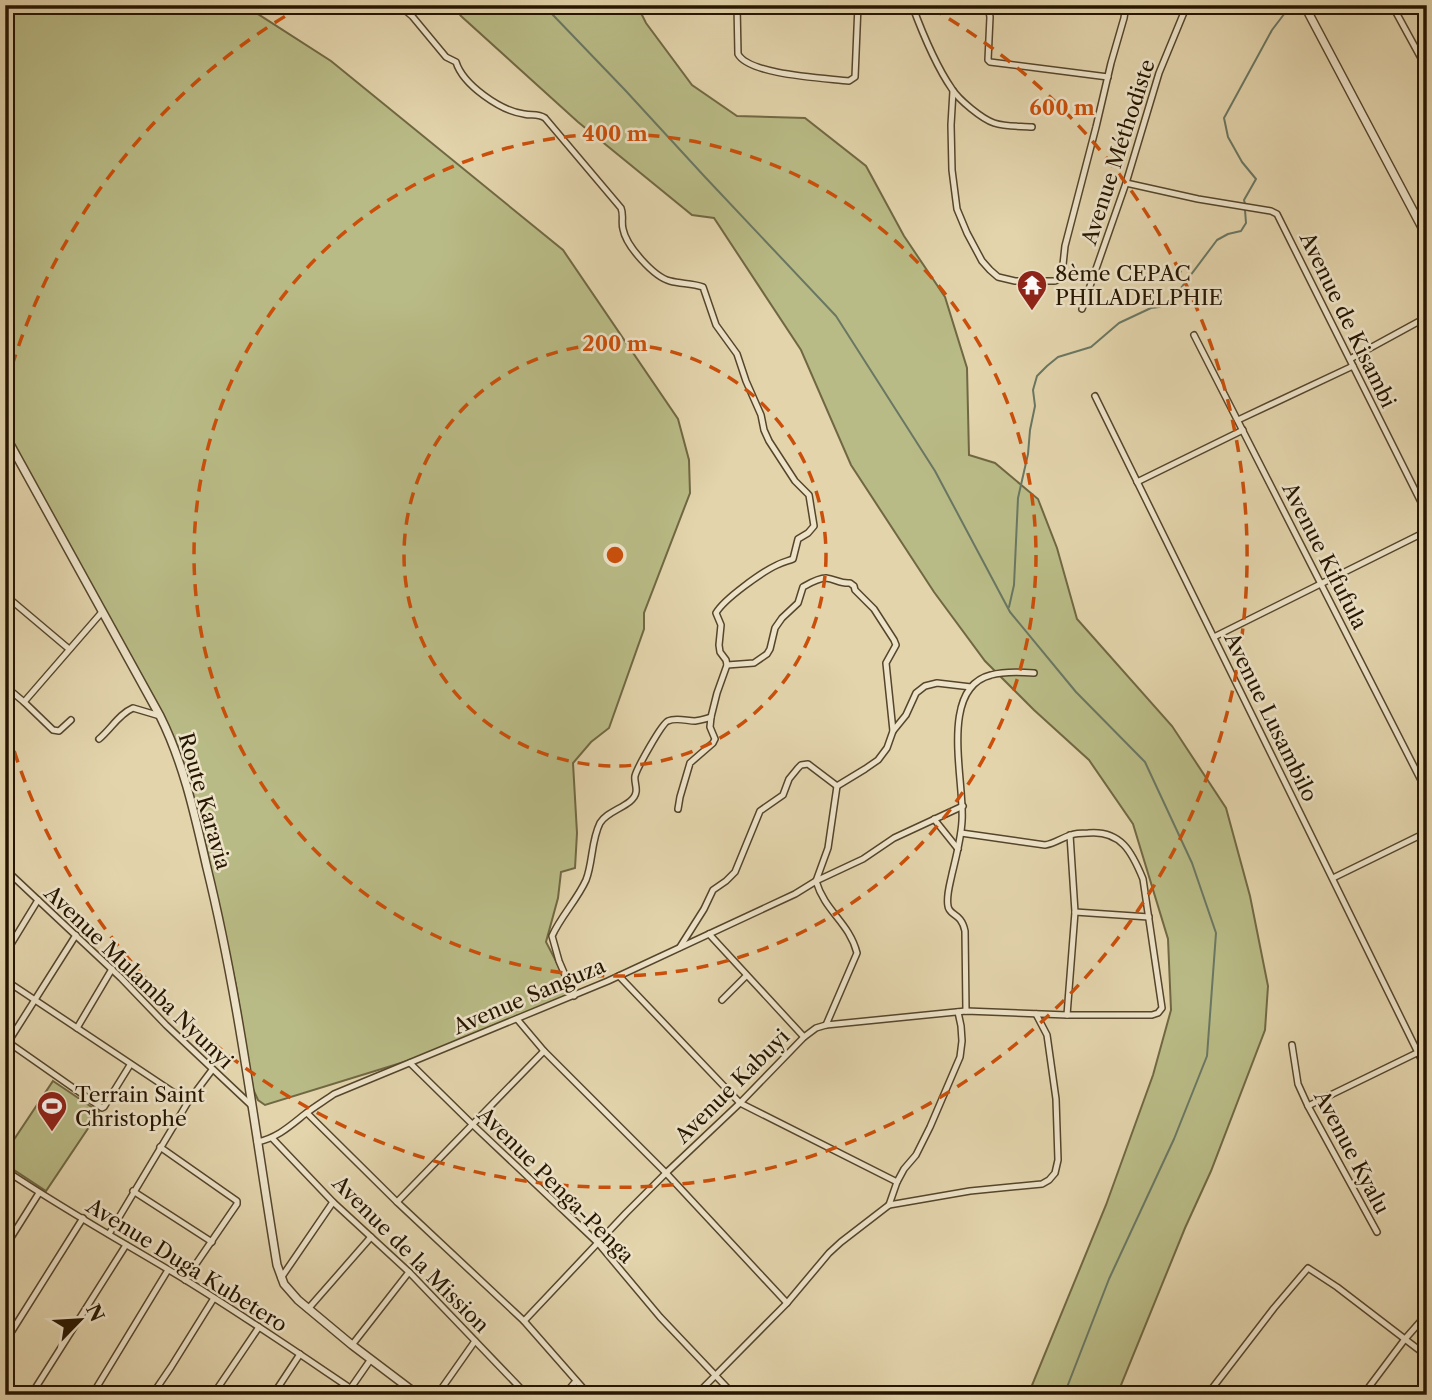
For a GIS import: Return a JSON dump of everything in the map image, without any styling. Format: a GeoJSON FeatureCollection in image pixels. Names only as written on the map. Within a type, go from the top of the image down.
{"type":"FeatureCollection","features":[{"type":"Feature","properties":{"kind":"street"},"geometry":{"type":"LineString","coordinates":[[399,5],[412,16],[446,57],[456,62],[458,71],[465,79],[504,108],[523,114],[539,114],[545,118],[618,203],[623,212],[622,227],[626,237],[655,274],[668,281],[703,287],[716,325],[737,354],[769,442],[795,481],[809,495],[814,526],[798,539],[793,559],[757,577],[724,603],[716,613],[721,625],[720,652],[727,666],[711,717],[710,727],[714,741],[690,763],[678,809]]}},
{"type":"Feature","properties":{"kind":"street"},"geometry":{"type":"LineString","coordinates":[[737,5],[740,59],[776,72],[849,81],[855,76],[858,5]]}},
{"type":"Feature","properties":{"kind":"street"},"geometry":{"type":"LineString","coordinates":[[912,5],[953,91],[991,122],[1032,127]]}},
{"type":"Feature","properties":{"kind":"street"},"geometry":{"type":"LineString","coordinates":[[985,5],[990,17],[990,62],[1108,77]]}},
{"type":"Feature","properties":{"kind":"street"},"geometry":{"type":"LineString","coordinates":[[953,91],[952,170],[957,209],[982,261],[999,277],[1015,281],[1055,281],[1062,274],[1065,246],[1126,5]]}},
{"type":"Feature","properties":{"kind":"street","name":"Avenue Méthodiste"},"geometry":{"type":"LineString","coordinates":[[1082,309],[1126,183],[1159,73],[1188,5]]}},
{"type":"Feature","properties":{"kind":"street"},"geometry":{"type":"LineString","coordinates":[[1304,5],[1310,9],[1427,237]]}},
{"type":"Feature","properties":{"kind":"street"},"geometry":{"type":"LineString","coordinates":[[1392,5],[1427,69]]}},
{"type":"Feature","properties":{"kind":"street","name":"Avenue de Kisambi"},"geometry":{"type":"LineString","coordinates":[[1126,183],[1198,199],[1273,211],[1279,216],[1427,514]]}},
{"type":"Feature","properties":{"kind":"street"},"geometry":{"type":"LineString","coordinates":[[1350,359],[1427,317]]}},
{"type":"Feature","properties":{"kind":"street","name":"Avenue Kifufula"},"geometry":{"type":"LineString","coordinates":[[1194,335],[1427,792]]}},
{"type":"Feature","properties":{"kind":"street"},"geometry":{"type":"LineString","coordinates":[[1238,420],[1353,366]]}},
{"type":"Feature","properties":{"kind":"street","name":"Avenue Lusambilo"},"geometry":{"type":"LineString","coordinates":[[1095,396],[1427,1071]]}},
{"type":"Feature","properties":{"kind":"street"},"geometry":{"type":"LineString","coordinates":[[1137,482],[1243,430]]}},
{"type":"Feature","properties":{"kind":"street","name":"Route Karavia"},"geometry":{"type":"LineString","coordinates":[[5,435],[160,716],[180,764],[224,942],[257,1142]]}},
{"type":"Feature","properties":{"kind":"street"},"geometry":{"type":"LineString","coordinates":[[1214,637],[1427,530]]}},
{"type":"Feature","properties":{"kind":"street"},"geometry":{"type":"LineString","coordinates":[[727,666],[754,663],[767,654],[775,628],[798,603],[803,587],[824,578],[841,584],[850,583],[874,609],[894,640],[895,645],[886,663],[893,731]]}},
{"type":"Feature","properties":{"kind":"street"},"geometry":{"type":"LineString","coordinates":[[5,595],[69,649]]}},
{"type":"Feature","properties":{"kind":"street"},"geometry":{"type":"LineString","coordinates":[[24,702],[102,612]]}},
{"type":"Feature","properties":{"kind":"street"},"geometry":{"type":"LineString","coordinates":[[966,1011],[965,931],[960,917],[947,907],[961,833],[963,806],[957,726],[959,709],[971,687],[991,675],[1034,673]]}},
{"type":"Feature","properties":{"kind":"street"},"geometry":{"type":"LineString","coordinates":[[836,786],[877,760],[887,747],[893,731],[906,715],[916,693],[925,686],[937,683],[971,687]]}},
{"type":"Feature","properties":{"kind":"street"},"geometry":{"type":"LineString","coordinates":[[5,686],[53,730],[60,731],[71,720]]}},
{"type":"Feature","properties":{"kind":"street"},"geometry":{"type":"LineString","coordinates":[[99,739],[127,710],[133,708],[160,716]]}},
{"type":"Feature","properties":{"kind":"street"},"geometry":{"type":"LineString","coordinates":[[574,996],[552,936],[583,887],[599,825],[606,816],[633,799],[636,792],[634,777],[665,722],[697,721],[711,717]]}},
{"type":"Feature","properties":{"kind":"street"},"geometry":{"type":"LineString","coordinates":[[678,949],[713,890],[726,881],[737,868],[760,811],[783,795],[789,779],[798,768],[808,764],[836,786]]}},
{"type":"Feature","properties":{"kind":"street"},"geometry":{"type":"LineString","coordinates":[[826,1025],[857,953],[850,933],[823,900],[816,881],[828,848],[836,786]]}},
{"type":"Feature","properties":{"kind":"street","name":"Avenue Sanguza"},"geometry":{"type":"LineString","coordinates":[[257,1142],[272,1138],[293,1125],[334,1094],[574,996],[678,949],[795,894],[863,859],[894,838],[963,806]]}},
{"type":"Feature","properties":{"kind":"street"},"geometry":{"type":"LineString","coordinates":[[934,819],[958,849]]}},
{"type":"Feature","properties":{"kind":"street"},"geometry":{"type":"LineString","coordinates":[[961,833],[1045,845],[1055,844],[1070,835],[1098,832],[1113,835],[1125,845],[1137,863],[1143,879],[1149,917],[1075,912]]}},
{"type":"Feature","properties":{"kind":"street"},"geometry":{"type":"LineString","coordinates":[[1333,878],[1427,832]]}},
{"type":"Feature","properties":{"kind":"street"},"geometry":{"type":"LineString","coordinates":[[1067,1015],[1075,912],[1070,835]]}},
{"type":"Feature","properties":{"kind":"street","name":"Avenue Mulamba Nyunyi"},"geometry":{"type":"LineString","coordinates":[[5,869],[112,969],[252,1107]]}},
{"type":"Feature","properties":{"kind":"street"},"geometry":{"type":"LineString","coordinates":[[5,954],[38,900]]}},
{"type":"Feature","properties":{"kind":"street","name":"Avenue Kabuyi"},"geometry":{"type":"LineString","coordinates":[[524,1321],[666,1172],[816,1028],[966,1011],[1067,1015],[1158,1013],[1162,1008],[1149,917]]}},
{"type":"Feature","properties":{"kind":"street"},"geometry":{"type":"LineString","coordinates":[[709,934],[804,1037]]}},
{"type":"Feature","properties":{"kind":"street"},"geometry":{"type":"LineString","coordinates":[[76,935],[6,1043],[99,1107],[104,1107],[130,1065]]}},
{"type":"Feature","properties":{"kind":"street"},"geometry":{"type":"LineString","coordinates":[[77,1028],[112,969]]}},
{"type":"Feature","properties":{"kind":"street"},"geometry":{"type":"LineString","coordinates":[[619,976],[740,1103],[897,1182]]}},
{"type":"Feature","properties":{"kind":"street"},"geometry":{"type":"LineString","coordinates":[[722,1000],[746,976]]}},
{"type":"Feature","properties":{"kind":"street"},"geometry":{"type":"LineString","coordinates":[[5,980],[188,1102]]}},
{"type":"Feature","properties":{"kind":"street"},"geometry":{"type":"LineString","coordinates":[[889,1205],[897,1182],[916,1155],[960,1057],[962,1041],[958,1012]]}},
{"type":"Feature","properties":{"kind":"street"},"geometry":{"type":"LineString","coordinates":[[696,1395],[787,1303],[835,1247],[889,1205],[970,1191],[1042,1184],[1049,1180],[1055,1173],[1058,1160],[1056,1099],[1047,1035],[1036,1014]]}},
{"type":"Feature","properties":{"kind":"street"},"geometry":{"type":"LineString","coordinates":[[517,1019],[544,1051],[666,1172],[787,1303]]}},
{"type":"Feature","properties":{"kind":"street","name":"Avenue Kyalu"},"geometry":{"type":"LineString","coordinates":[[1292,1045],[1298,1084],[1308,1107],[1377,1232]]}},
{"type":"Feature","properties":{"kind":"street"},"geometry":{"type":"LineString","coordinates":[[1308,1107],[1427,1048]]}},
{"type":"Feature","properties":{"kind":"street"},"geometry":{"type":"LineString","coordinates":[[397,1202],[544,1051]]}},
{"type":"Feature","properties":{"kind":"street","name":"Avenue Penga-Penga"},"geometry":{"type":"LineString","coordinates":[[410,1063],[598,1243],[660,1317],[734,1395]]}},
{"type":"Feature","properties":{"kind":"street"},"geometry":{"type":"LineString","coordinates":[[109,1234],[188,1102],[212,1070]]}},
{"type":"Feature","properties":{"kind":"street"},"geometry":{"type":"LineString","coordinates":[[307,1112],[397,1202],[524,1321],[589,1395]]}},
{"type":"Feature","properties":{"kind":"street","name":"Avenue de la Mission"},"geometry":{"type":"LineString","coordinates":[[272,1138],[333,1202],[409,1272],[527,1395]]}},
{"type":"Feature","properties":{"kind":"street"},"geometry":{"type":"LineString","coordinates":[[257,1142],[277,1265],[289,1291],[352,1345],[418,1395]]}},
{"type":"Feature","properties":{"kind":"street"},"geometry":{"type":"LineString","coordinates":[[160,1147],[236,1200],[236,1204],[186,1280]]}},
{"type":"Feature","properties":{"kind":"street","name":"Avenue Duga Kubetero"},"geometry":{"type":"LineString","coordinates":[[5,1170],[186,1280],[350,1388]]}},
{"type":"Feature","properties":{"kind":"street"},"geometry":{"type":"LineString","coordinates":[[133,1191],[212,1242]]}},
{"type":"Feature","properties":{"kind":"street"},"geometry":{"type":"LineString","coordinates":[[5,1247],[39,1193]]}},
{"type":"Feature","properties":{"kind":"street"},"geometry":{"type":"LineString","coordinates":[[281,1278],[333,1202]]}},
{"type":"Feature","properties":{"kind":"street"},"geometry":{"type":"LineString","coordinates":[[5,1342],[83,1218]]}},
{"type":"Feature","properties":{"kind":"street"},"geometry":{"type":"LineString","coordinates":[[308,1309],[370,1237]]}},
{"type":"Feature","properties":{"kind":"street"},"geometry":{"type":"LineString","coordinates":[[31,1395],[126,1245]]}},
{"type":"Feature","properties":{"kind":"street"},"geometry":{"type":"LineString","coordinates":[[1207,1395],[1308,1268],[1427,1356]]}},
{"type":"Feature","properties":{"kind":"street"},"geometry":{"type":"LineString","coordinates":[[92,1395],[168,1270]]}},
{"type":"Feature","properties":{"kind":"street"},"geometry":{"type":"LineString","coordinates":[[352,1345],[409,1272]]}},
{"type":"Feature","properties":{"kind":"street"},"geometry":{"type":"LineString","coordinates":[[152,1395],[214,1298]]}},
{"type":"Feature","properties":{"kind":"street"},"geometry":{"type":"LineString","coordinates":[[1363,1395],[1427,1314]]}},
{"type":"Feature","properties":{"kind":"street"},"geometry":{"type":"LineString","coordinates":[[213,1395],[259,1327]]}},
{"type":"Feature","properties":{"kind":"street"},"geometry":{"type":"LineString","coordinates":[[437,1395],[475,1341]]}},
{"type":"Feature","properties":{"kind":"street"},"geometry":{"type":"LineString","coordinates":[[273,1395],[300,1354]]}},
{"type":"Feature","properties":{"kind":"street"},"geometry":{"type":"LineString","coordinates":[[346,1395],[371,1359]]}},
{"type":"Feature","properties":{"kind":"street"},"geometry":{"type":"LineString","coordinates":[[564,1395],[576,1381]]}},
{"type":"Feature","properties":{"kind":"green space"},"geometry":{"type":"Polygon","coordinates":[[[5,5],[244,5],[331,61],[563,250],[678,419],[689,460],[690,493],[644,613],[644,629],[609,728],[591,742],[573,763],[577,833],[575,868],[561,872],[558,898],[546,942],[574,996],[430,1054],[265,1105],[258,1100],[253,1089],[236,986],[207,851],[191,788],[172,735],[5,428],[5,5]]]}},
{"type":"Feature","properties":{"kind":"green space"},"geometry":{"type":"Polygon","coordinates":[[[453,5],[637,5],[646,23],[692,85],[737,116],[805,118],[866,166],[904,236],[945,297],[967,368],[969,455],[995,463],[1038,499],[1057,548],[1077,619],[1172,726],[1226,808],[1250,896],[1268,986],[1265,1030],[1211,1171],[1117,1395],[1028,1395],[1106,1205],[1153,1075],[1171,1010],[1168,939],[1133,824],[1089,760],[985,661],[934,592],[851,465],[801,350],[714,218],[692,215],[578,122],[461,16],[453,5]]]}},
{"type":"Feature","properties":{"kind":"green space","name":"Terrain Saint Christophe"},"geometry":{"type":"Polygon","coordinates":[[[53,1081],[99,1112],[46,1191],[5,1164],[5,1153],[53,1081]]]}},
{"type":"Feature","properties":{"kind":"waterway"},"geometry":{"type":"LineString","coordinates":[[530,5],[552,14],[836,316],[935,471],[1010,612],[1076,692],[1145,762],[1192,863],[1216,933],[1207,1056],[1174,1139],[1109,1279],[1064,1395]]}},
{"type":"Feature","properties":{"kind":"waterway"},"geometry":{"type":"LineString","coordinates":[[1245,204],[1244,200],[1256,179],[1242,162],[1228,137],[1224,118],[1272,30],[1291,5]]}},
{"type":"Feature","properties":{"kind":"waterway"},"geometry":{"type":"LineString","coordinates":[[1009,607],[1014,585],[1018,498],[1028,454],[1035,406],[1033,390],[1037,376],[1058,357],[1091,347],[1119,323],[1172,300],[1217,240],[1241,231],[1246,223],[1245,210]]}},
{"type":"Feature","properties":{"kind":"place","name":"8ème CEPAC PHILADELPHIE"},"geometry":{"type":"Point","coordinates":[1032,312]}},
{"type":"Feature","properties":{"kind":"place","name":"Terrain Saint Christophe"},"geometry":{"type":"Point","coordinates":[52,1133]}}]}
